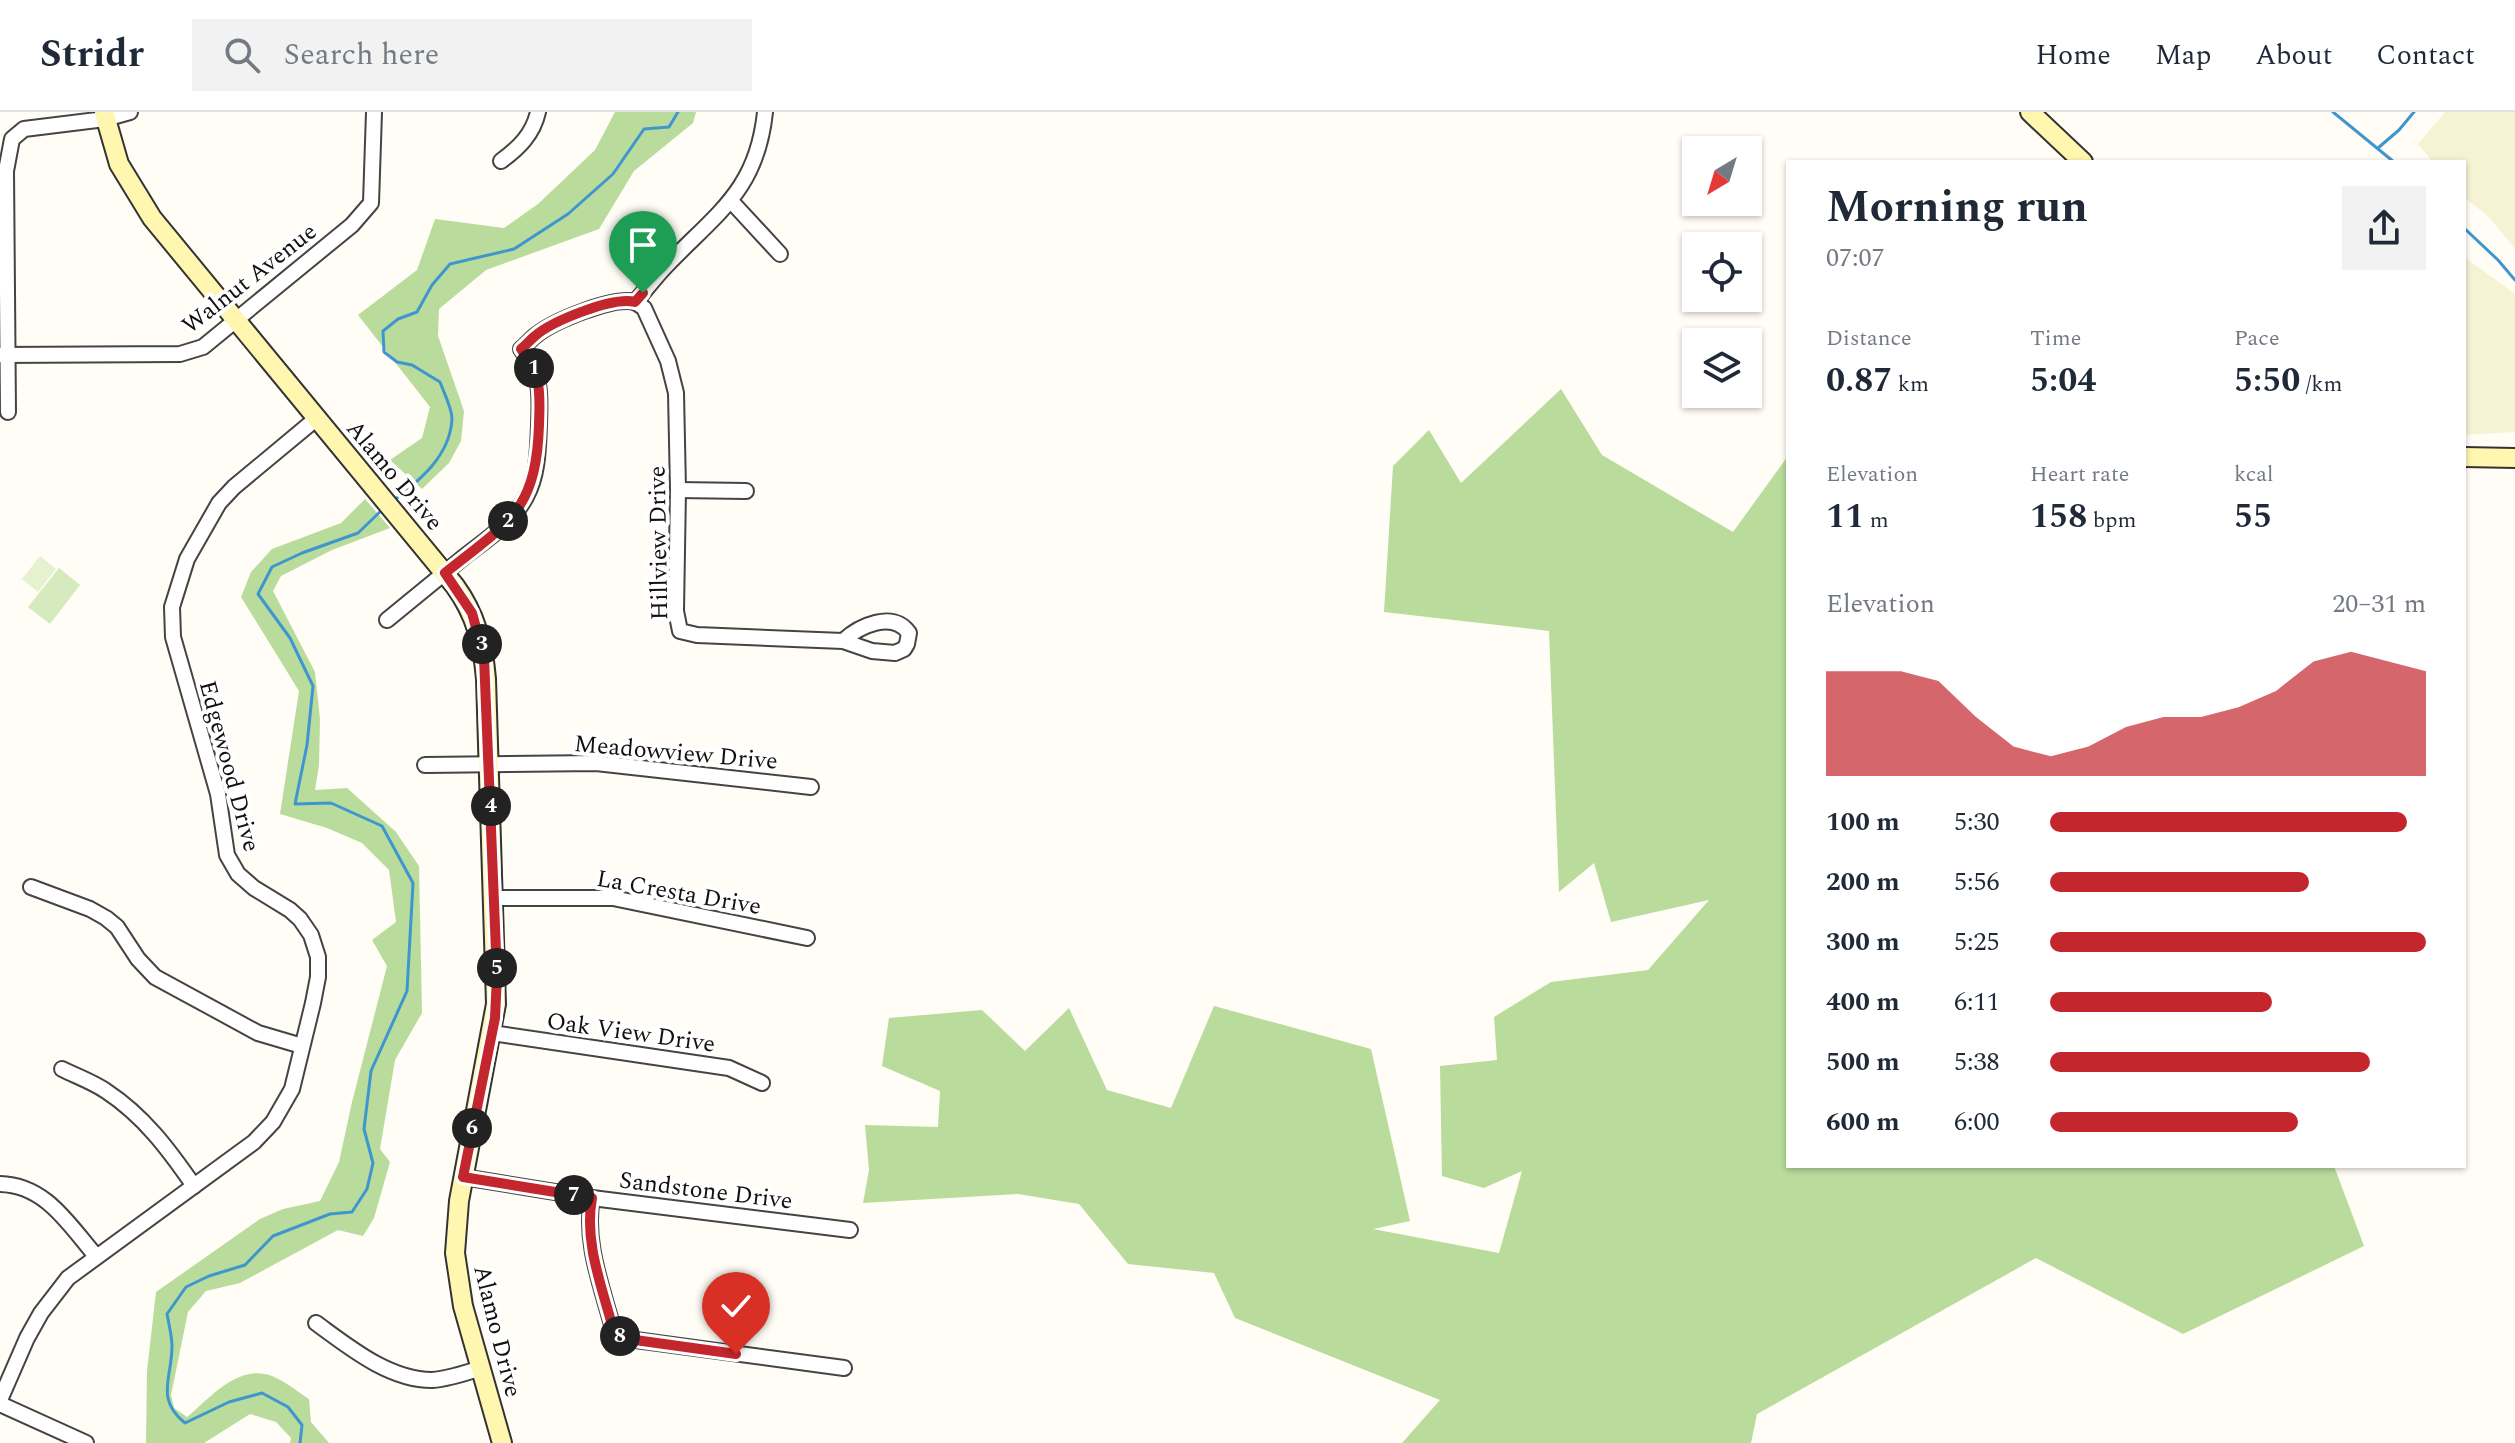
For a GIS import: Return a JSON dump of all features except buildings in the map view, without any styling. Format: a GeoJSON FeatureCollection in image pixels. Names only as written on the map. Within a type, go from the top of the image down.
{"type":"FeatureCollection","features":[{"type":"Feature","properties":{"kind":"main road"},"geometry":{"type":"LineString","coordinates":[[2030,112],[2081,160]]}},
{"type":"Feature","properties":{"kind":"main road","name":"Alamo Drive"},"geometry":{"type":"LineString","coordinates":[[104,116],[119,164],[152,218],[445,573],[472,613],[481,638],[489,765],[496,1004],[455,1229],[457,1274],[502,1443]]}},
{"type":"Feature","properties":{"kind":"main road"},"geometry":{"type":"LineString","coordinates":[[2466,457],[2515,458]]}},
{"type":"Feature","properties":{"kind":"street"},"geometry":{"type":"LineString","coordinates":[[8,412],[4,355],[6,171],[12,139],[24,129],[130,112]]}},
{"type":"Feature","properties":{"kind":"street","name":"Walnut Avenue"},"geometry":{"type":"LineString","coordinates":[[4,355],[180,354],[203,347],[352,225],[371,203],[374,112]]}},
{"type":"Feature","properties":{"kind":"street"},"geometry":{"type":"LineString","coordinates":[[501,161],[525,140],[538,112]]}},
{"type":"Feature","properties":{"kind":"street"},"geometry":{"type":"LineString","coordinates":[[387,620],[500,530],[526,496],[538,453],[539,383],[535,369],[521,349],[537,334],[602,304],[626,299],[635,302],[731,201],[754,161],[763,133],[765,112]]}},
{"type":"Feature","properties":{"kind":"street"},"geometry":{"type":"LineString","coordinates":[[731,201],[780,254]]}},
{"type":"Feature","properties":{"kind":"street","name":"Hillview Drive"},"geometry":{"type":"LineString","coordinates":[[635,302],[644,308],[660,342],[676,393],[676,611],[680,631],[697,635],[843,641]]}},
{"type":"Feature","properties":{"kind":"street","name":"Edgewood Drive"},"geometry":{"type":"LineString","coordinates":[[0,1402],[27,1338],[41,1313],[68,1278],[254,1142],[273,1122],[292,1089],[313,1003],[318,957],[311,935],[300,919],[238,874],[227,855],[218,794],[173,637],[172,607],[187,559],[219,503],[317,418]]}},
{"type":"Feature","properties":{"kind":"street"},"geometry":{"type":"LineString","coordinates":[[678,490],[746,491]]}},
{"type":"Feature","properties":{"kind":"street","name":"Meadowview Drive"},"geometry":{"type":"LineString","coordinates":[[425,765],[596,763],[811,787]]}},
{"type":"Feature","properties":{"kind":"street"},"geometry":{"type":"LineString","coordinates":[[31,887],[106,918],[117,927],[138,959],[155,977],[258,1033],[302,1046]]}},
{"type":"Feature","properties":{"kind":"street","name":"La Cresta Drive"},"geometry":{"type":"LineString","coordinates":[[494,898],[613,898],[807,938]]}},
{"type":"Feature","properties":{"kind":"street","name":"Oak View Drive"},"geometry":{"type":"LineString","coordinates":[[492,1033],[729,1068],[762,1083]]}},
{"type":"Feature","properties":{"kind":"street"},"geometry":{"type":"LineString","coordinates":[[62,1069],[104,1089],[133,1111],[155,1132],[194,1186]]}},
{"type":"Feature","properties":{"kind":"street","name":"Sandstone Drive"},"geometry":{"type":"LineString","coordinates":[[463,1177],[592,1198],[850,1230]]}},
{"type":"Feature","properties":{"kind":"street"},"geometry":{"type":"LineString","coordinates":[[0,1184],[19,1186],[40,1196],[55,1208],[96,1256]]}},
{"type":"Feature","properties":{"kind":"street"},"geometry":{"type":"LineString","coordinates":[[592,1198],[592,1252],[617,1335],[844,1368]]}},
{"type":"Feature","properties":{"kind":"street"},"geometry":{"type":"LineString","coordinates":[[316,1323],[381,1366],[410,1376],[433,1380],[481,1368]]}},
{"type":"Feature","properties":{"kind":"street"},"geometry":{"type":"LineString","coordinates":[[0,1402],[86,1443]]}},
{"type":"Feature","properties":{"kind":"shaded area"},"geometry":{"type":"Polygon","coordinates":[[[2445,112],[2515,112],[2515,249],[2490,218],[2466,199],[2466,160],[2431,160],[2418,144],[2445,112]]]}},
{"type":"Feature","properties":{"kind":"shaded area"},"geometry":{"type":"Polygon","coordinates":[[[2466,258],[2515,294],[2515,432],[2466,435],[2466,258]]]}},
{"type":"Feature","properties":{"kind":"green space"},"geometry":{"type":"Polygon","coordinates":[[[615,112],[696,112],[693,123],[634,171],[599,229],[486,270],[439,309],[438,336],[464,411],[461,441],[449,463],[422,489],[390,460],[422,438],[430,407],[358,315],[417,270],[435,219],[504,228],[538,204],[595,150],[615,112]]]}},
{"type":"Feature","properties":{"kind":"green space"},"geometry":{"type":"Polygon","coordinates":[[[1561,389],[1602,455],[1733,532],[1786,459],[1786,1168],[2335,1168],[2364,1246],[2183,1334],[2036,1258],[1757,1414],[1751,1443],[1402,1443],[1440,1400],[1235,1318],[1214,1273],[1128,1264],[1079,1204],[1018,1194],[863,1203],[869,1170],[865,1125],[938,1127],[940,1091],[882,1066],[889,1018],[982,1010],[1025,1051],[1069,1008],[1107,1090],[1171,1108],[1214,1006],[1371,1049],[1410,1221],[1373,1229],[1499,1253],[1522,1171],[1484,1188],[1442,1176],[1440,1066],[1497,1060],[1494,1017],[1551,982],[1648,970],[1709,900],[1611,922],[1594,863],[1559,892],[1549,631],[1384,612],[1393,466],[1429,430],[1461,483],[1561,389]]]}},
{"type":"Feature","properties":{"kind":"green space"},"geometry":{"type":"Polygon","coordinates":[[[365,499],[390,528],[332,550],[281,576],[273,591],[315,672],[320,719],[315,790],[347,788],[396,832],[419,866],[422,1013],[395,1060],[380,1149],[390,1162],[374,1218],[363,1236],[338,1230],[240,1283],[206,1291],[188,1312],[171,1395],[174,1408],[187,1417],[236,1378],[260,1373],[272,1376],[309,1399],[311,1422],[329,1443],[290,1443],[291,1438],[276,1422],[250,1414],[204,1443],[146,1443],[147,1371],[156,1292],[260,1219],[283,1209],[320,1201],[339,1162],[387,966],[372,940],[396,922],[389,870],[362,843],[327,828],[280,814],[299,691],[241,597],[251,572],[272,549],[341,523],[365,499]]]}},
{"type":"Feature","properties":{"kind":"green space"},"geometry":{"type":"Polygon","coordinates":[[[40,556],[56,569],[38,592],[22,579],[40,556]]]}},
{"type":"Feature","properties":{"kind":"green space"},"geometry":{"type":"Polygon","coordinates":[[[59,568],[80,585],[50,624],[28,607],[59,568]]]}},
{"type":"Feature","properties":{"kind":"waterway"},"geometry":{"type":"LineString","coordinates":[[393,501],[423,476],[440,456],[452,419],[440,382],[412,365],[397,362],[384,352],[383,331],[398,319],[417,312],[432,285],[450,264],[514,249],[568,214],[613,174],[644,129],[669,127],[678,112]]}},
{"type":"Feature","properties":{"kind":"waterway"},"geometry":{"type":"LineString","coordinates":[[2333,112],[2392,160]]}},
{"type":"Feature","properties":{"kind":"waterway"},"geometry":{"type":"LineString","coordinates":[[2378,148],[2414,112]]}},
{"type":"Feature","properties":{"kind":"waterway"},"geometry":{"type":"LineString","coordinates":[[2466,230],[2515,280]]}},
{"type":"Feature","properties":{"kind":"waterway"},"geometry":{"type":"LineString","coordinates":[[300,1443],[302,1425],[288,1407],[262,1393],[229,1402],[185,1423],[170,1405],[168,1397],[172,1346],[167,1314],[186,1287],[245,1265],[273,1236],[330,1214],[352,1212],[367,1189],[373,1163],[364,1129],[371,1071],[407,991],[413,883],[382,826],[331,803],[295,804],[307,745],[313,686],[290,638],[258,594],[272,567],[358,533],[384,508]]}},
{"type":"Feature","properties":{"kind":"route"},"geometry":{"type":"LineString","coordinates":[[643,293],[635,302],[626,299],[613,301],[577,315],[537,334],[521,349],[535,369],[539,383],[538,453],[534,475],[526,496],[500,530],[445,573],[472,613],[484,657],[497,976],[495,1018],[463,1177],[592,1198],[592,1252],[617,1335],[736,1354]]}}]}
